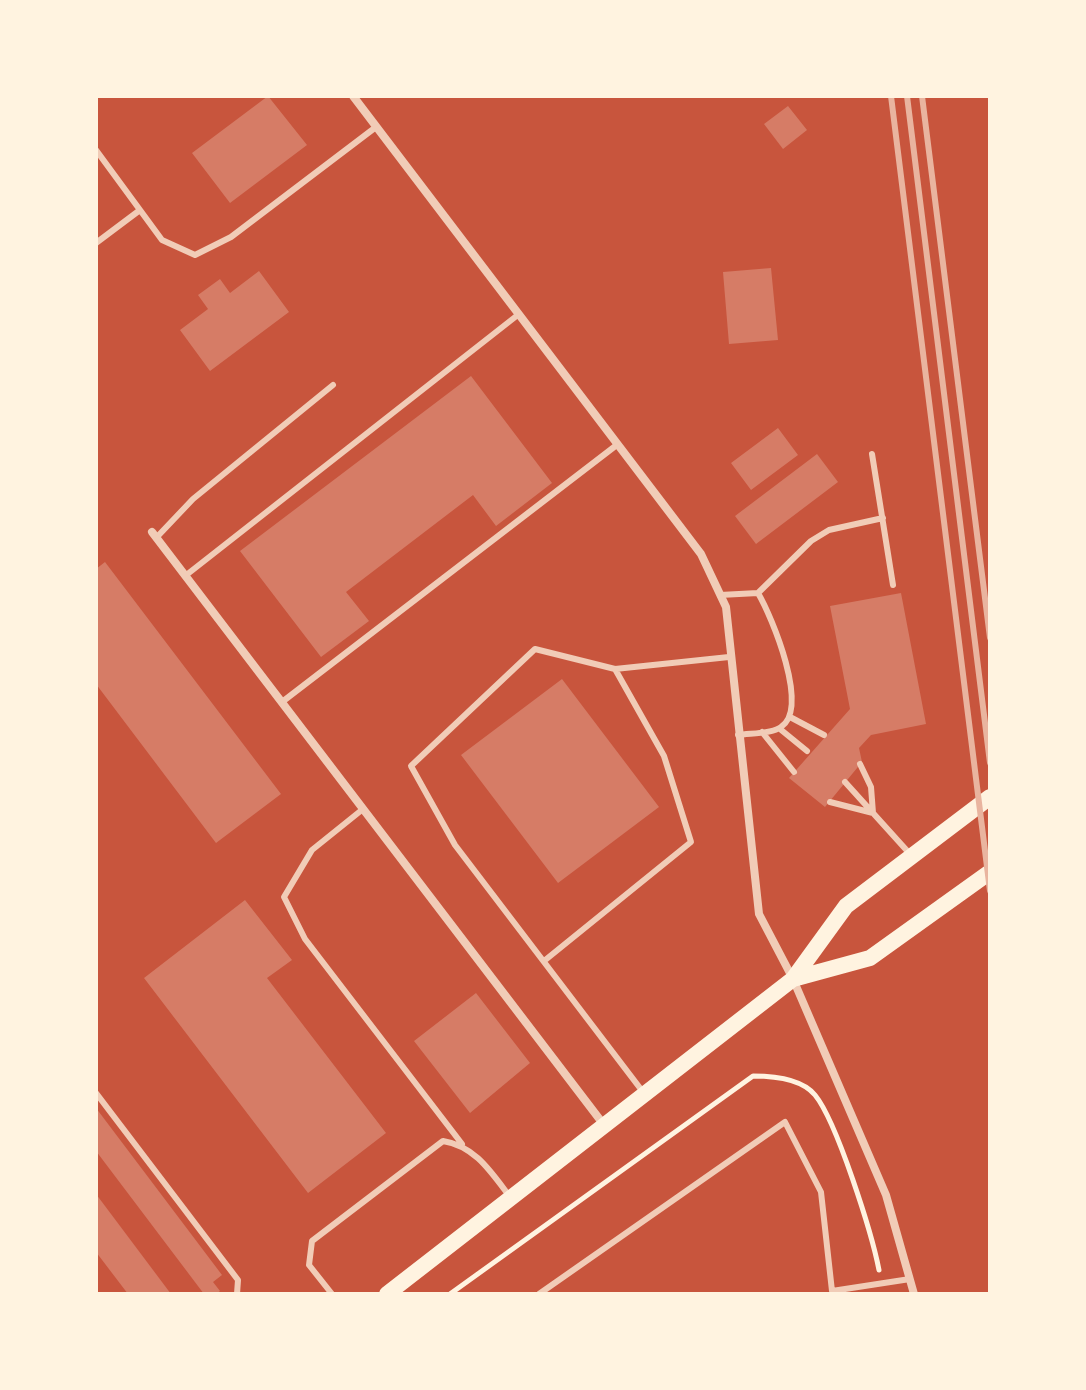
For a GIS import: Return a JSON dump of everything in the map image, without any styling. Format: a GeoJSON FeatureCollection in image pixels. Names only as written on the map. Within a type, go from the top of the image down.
{"type":"FeatureCollection","features":[{"type":"Feature","properties":{"kind":"main road"},"geometry":{"type":"LineString","coordinates":[[387,1294],[793,979],[846,906],[990,797]]}},
{"type":"Feature","properties":{"kind":"main road"},"geometry":{"type":"LineString","coordinates":[[793,979],[870,958],[990,872]]}},
{"type":"Feature","properties":{"kind":"street"},"geometry":{"type":"LineString","coordinates":[[353,96],[701,554],[726,607],[759,914],[793,979],[886,1195],[914,1294]]}},
{"type":"Feature","properties":{"kind":"street"},"geometry":{"type":"LineString","coordinates":[[154,535],[605,1125]]}},
{"type":"Feature","properties":{"kind":"lane"},"geometry":{"type":"LineString","coordinates":[[96,150],[162,240],[195,255],[231,237],[376,127]]}},
{"type":"Feature","properties":{"kind":"lane"},"geometry":{"type":"LineString","coordinates":[[96,243],[140,210]]}},
{"type":"Feature","properties":{"kind":"lane"},"geometry":{"type":"LineString","coordinates":[[185,576],[519,314]]}},
{"type":"Feature","properties":{"kind":"lane"},"geometry":{"type":"LineString","coordinates":[[154,535],[193,499],[333,385]]}},
{"type":"Feature","properties":{"kind":"lane"},"geometry":{"type":"LineString","coordinates":[[282,702],[618,444]]}},
{"type":"Feature","properties":{"kind":"lane"},"geometry":{"type":"LineString","coordinates":[[872,454],[893,585]]}},
{"type":"Feature","properties":{"kind":"lane"},"geometry":{"type":"LineString","coordinates":[[720,595],[758,593],[811,541],[829,530],[883,518]]}},
{"type":"Feature","properties":{"kind":"lane"},"geometry":{"type":"LineString","coordinates":[[738,735],[780,729],[790,717],[793,702],[782,648],[758,593]]}},
{"type":"Feature","properties":{"kind":"lane"},"geometry":{"type":"LineString","coordinates":[[645,1094],[455,845],[411,766],[535,649],[615,669],[729,657]]}},
{"type":"Feature","properties":{"kind":"lane"},"geometry":{"type":"LineString","coordinates":[[544,961],[691,842],[664,756],[615,669]]}},
{"type":"Feature","properties":{"kind":"lane"},"geometry":{"type":"LineString","coordinates":[[790,717],[824,735]]}},
{"type":"Feature","properties":{"kind":"lane"},"geometry":{"type":"LineString","coordinates":[[780,729],[807,751]]}},
{"type":"Feature","properties":{"kind":"lane"},"geometry":{"type":"LineString","coordinates":[[762,732],[794,772]]}},
{"type":"Feature","properties":{"kind":"lane"},"geometry":{"type":"LineString","coordinates":[[860,764],[871,787],[873,813]]}},
{"type":"Feature","properties":{"kind":"lane"},"geometry":{"type":"LineString","coordinates":[[845,782],[912,856]]}},
{"type":"Feature","properties":{"kind":"lane"},"geometry":{"type":"LineString","coordinates":[[830,802],[873,813]]}},
{"type":"Feature","properties":{"kind":"lane"},"geometry":{"type":"LineString","coordinates":[[363,809],[312,850],[284,897],[305,939],[462,1144],[486,1165],[511,1198]]}},
{"type":"Feature","properties":{"kind":"lane"},"geometry":{"type":"LineString","coordinates":[[96,1093],[238,1280],[237,1294]]}},
{"type":"Feature","properties":{"kind":"lane"},"geometry":{"type":"LineString","coordinates":[[539,1294],[785,1122],[821,1192],[832,1293],[910,1279]]}},
{"type":"Feature","properties":{"kind":"lane"},"geometry":{"type":"LineString","coordinates":[[332,1294],[309,1265],[312,1241],[443,1141],[462,1144]]}},
{"type":"Feature","properties":{"kind":"path"},"geometry":{"type":"LineString","coordinates":[[450,1294],[753,1076],[779,1076],[815,1094],[840,1146],[876,1254],[882,1283]]}},
{"type":"Feature","properties":{"kind":"building"},"geometry":{"type":"Polygon","coordinates":[[[268,96],[307,145],[230,203],[192,153],[268,96]]]}},
{"type":"Feature","properties":{"kind":"building"},"geometry":{"type":"Polygon","coordinates":[[[788,106],[807,130],[783,149],[764,124],[788,106]]]}},
{"type":"Feature","properties":{"kind":"building"},"geometry":{"type":"Polygon","coordinates":[[[771,268],[778,340],[729,344],[723,272],[771,268]]]}},
{"type":"Feature","properties":{"kind":"building"},"geometry":{"type":"Polygon","coordinates":[[[259,271],[289,312],[210,371],[180,330],[208,309],[198,295],[220,279],[230,293],[259,271]]]}},
{"type":"Feature","properties":{"kind":"building"},"geometry":{"type":"Polygon","coordinates":[[[471,376],[552,483],[496,526],[473,495],[346,592],[369,621],[321,657],[240,551],[471,376]]]}},
{"type":"Feature","properties":{"kind":"building"},"geometry":{"type":"Polygon","coordinates":[[[778,428],[798,455],[751,490],[731,463],[778,428]]]}},
{"type":"Feature","properties":{"kind":"building"},"geometry":{"type":"Polygon","coordinates":[[[817,454],[838,482],[756,544],[735,516],[817,454]]]}},
{"type":"Feature","properties":{"kind":"building"},"geometry":{"type":"Polygon","coordinates":[[[105,562],[281,794],[216,843],[96,684],[96,569],[105,562]]]}},
{"type":"Feature","properties":{"kind":"building"},"geometry":{"type":"Polygon","coordinates":[[[901,593],[926,724],[871,735],[859,748],[862,762],[825,807],[789,778],[850,709],[830,606],[901,593]]]}},
{"type":"Feature","properties":{"kind":"building"},"geometry":{"type":"Polygon","coordinates":[[[562,679],[659,807],[558,883],[461,755],[562,679]]]}},
{"type":"Feature","properties":{"kind":"building"},"geometry":{"type":"Polygon","coordinates":[[[245,900],[292,960],[267,978],[386,1133],[308,1193],[144,978],[245,900]]]}},
{"type":"Feature","properties":{"kind":"building"},"geometry":{"type":"Polygon","coordinates":[[[476,993],[530,1063],[470,1113],[414,1041],[476,993]]]}},
{"type":"Feature","properties":{"kind":"building"},"geometry":{"type":"Polygon","coordinates":[[[96,1108],[222,1275],[213,1282],[220,1291],[216,1294],[204,1294],[96,1151],[96,1108]]]}},
{"type":"Feature","properties":{"kind":"building"},"geometry":{"type":"Polygon","coordinates":[[[96,1194],[171,1294],[128,1294],[96,1252],[96,1194]]]}},
{"type":"Feature","properties":{"kind":"railway"},"geometry":{"type":"LineString","coordinates":[[891,96],[990,891]]}},
{"type":"Feature","properties":{"kind":"railway"},"geometry":{"type":"LineString","coordinates":[[907,96],[990,763]]}},
{"type":"Feature","properties":{"kind":"railway"},"geometry":{"type":"LineString","coordinates":[[922,96],[990,638]]}}]}
